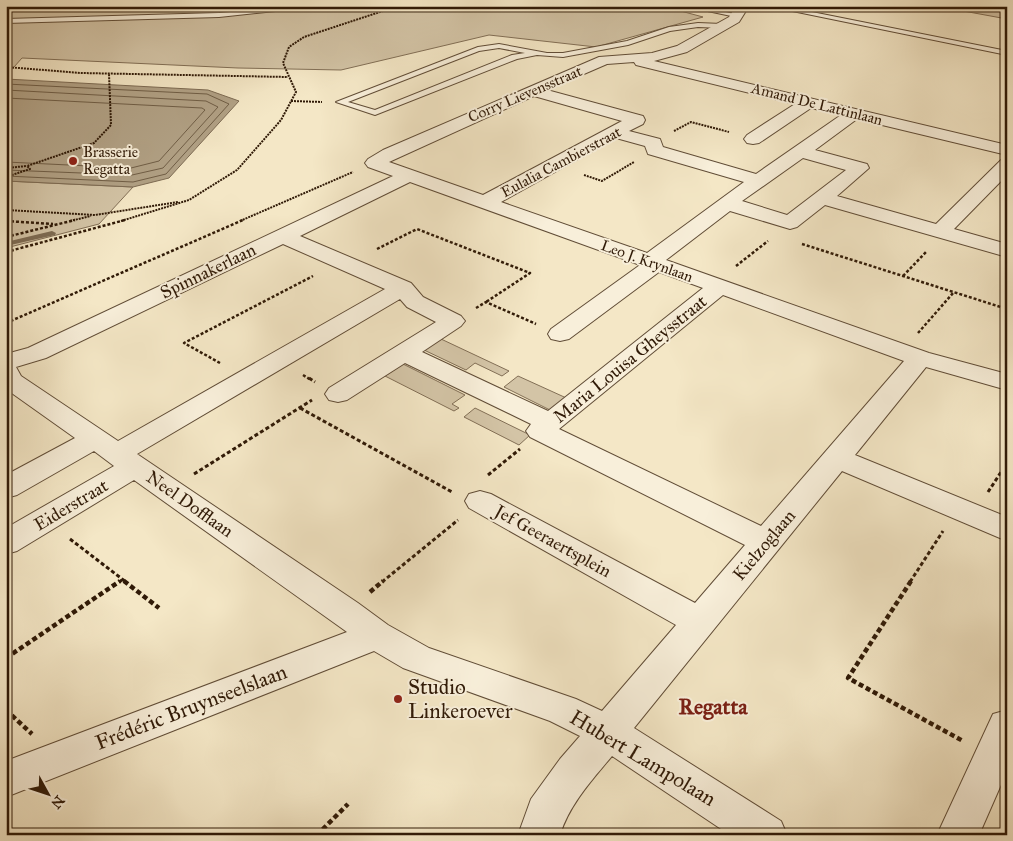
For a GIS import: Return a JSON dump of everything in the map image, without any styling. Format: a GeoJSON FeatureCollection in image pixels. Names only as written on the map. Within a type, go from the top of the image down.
{"type":"FeatureCollection","features":[{"type":"Feature","properties":{"kind":"street","name":"Corry Lievensstraat"},"geometry":{"type":"LineString","coordinates":[[374,163],[389,154],[604,60],[652,57],[682,49],[734,17]]}},
{"type":"Feature","properties":{"kind":"street","name":"Amand De Lattinlaan"},"geometry":{"type":"LineString","coordinates":[[626,58],[1007,150]]}},
{"type":"Feature","properties":{"kind":"street","name":"Eulalia Cambierstraat"},"geometry":{"type":"LineString","coordinates":[[484,203],[637,120],[533,91]]}},
{"type":"Feature","properties":{"kind":"street"},"geometry":{"type":"LineString","coordinates":[[753,138],[808,102]]}},
{"type":"Feature","properties":{"kind":"street"},"geometry":{"type":"LineString","coordinates":[[560,334],[713,216],[727,203],[855,114]]}},
{"type":"Feature","properties":{"kind":"street"},"geometry":{"type":"LineString","coordinates":[[616,132],[654,147],[759,181]]}},
{"type":"Feature","properties":{"kind":"street"},"geometry":{"type":"LineString","coordinates":[[727,203],[783,229],[860,168],[800,151]]}},
{"type":"Feature","properties":{"kind":"street","name":"Leo J. Krynlaan"},"geometry":{"type":"LineString","coordinates":[[374,163],[911,355],[1007,382]]}},
{"type":"Feature","properties":{"kind":"street"},"geometry":{"type":"LineString","coordinates":[[942,233],[1007,164]]}},
{"type":"Feature","properties":{"kind":"street","name":"Spinnakerlaan"},"geometry":{"type":"LineString","coordinates":[[6,362],[37,353],[408,176]]}},
{"type":"Feature","properties":{"kind":"street"},"geometry":{"type":"LineString","coordinates":[[823,198],[1007,251]]}},
{"type":"Feature","properties":{"kind":"street"},"geometry":{"type":"LineString","coordinates":[[283,236],[403,288],[414,302],[454,320],[333,392]]}},
{"type":"Feature","properties":{"kind":"street","name":"Maria Louisa Gheysstraat"},"geometry":{"type":"LineString","coordinates":[[550,432],[695,307],[716,286]]}},
{"type":"Feature","properties":{"kind":"street"},"geometry":{"type":"LineString","coordinates":[[6,488],[44,467],[117,452],[403,288]]}},
{"type":"Feature","properties":{"kind":"street"},"geometry":{"type":"LineString","coordinates":[[403,352],[550,432],[766,542]]}},
{"type":"Feature","properties":{"kind":"street","name":"Kielzoglaan"},"geometry":{"type":"LineString","coordinates":[[539,835],[546,814],[574,772],[837,458],[911,355]]}},
{"type":"Feature","properties":{"kind":"street","name":"Neel Dofflaan"},"geometry":{"type":"LineString","coordinates":[[6,371],[10,380],[117,452],[168,490],[346,612],[376,635]]}},
{"type":"Feature","properties":{"kind":"street","name":"Eiderstraat"},"geometry":{"type":"LineString","coordinates":[[6,543],[85,497],[117,452]]}},
{"type":"Feature","properties":{"kind":"street"},"geometry":{"type":"LineString","coordinates":[[837,458],[1007,530]]}},
{"type":"Feature","properties":{"kind":"street","name":"Jef Geeraertsplein"},"geometry":{"type":"LineString","coordinates":[[480,501],[700,622]]}},
{"type":"Feature","properties":{"kind":"street","name":"Hubert Lampolaan"},"geometry":{"type":"LineString","coordinates":[[376,635],[416,658],[563,710],[608,732],[766,835]]}},
{"type":"Feature","properties":{"kind":"street","name":"Frédéric Bruynseelslaan"},"geometry":{"type":"LineString","coordinates":[[6,779],[376,635]]}},
{"type":"Feature","properties":{"kind":"street"},"geometry":{"type":"LineString","coordinates":[[958,835],[999,741]]}},
{"type":"Feature","properties":{"kind":"lane"},"geometry":{"type":"LineString","coordinates":[[6,21],[219,14],[320,6]]}},
{"type":"Feature","properties":{"kind":"lane"},"geometry":{"type":"LineString","coordinates":[[686,6],[734,17]]}},
{"type":"Feature","properties":{"kind":"lane"},"geometry":{"type":"LineString","coordinates":[[771,6],[1007,53]]}},
{"type":"Feature","properties":{"kind":"lane"},"geometry":{"type":"LineString","coordinates":[[340,102],[478,49],[499,46],[536,53],[563,55],[628,43],[669,29],[734,17]]}},
{"type":"Feature","properties":{"kind":"lane"},"geometry":{"type":"LineString","coordinates":[[340,102],[375,113],[515,57],[536,53]]}},
{"type":"Feature","properties":{"kind":"path"},"geometry":{"type":"LineString","coordinates":[[6,252],[103,227],[189,200],[237,170],[281,120],[296,92],[283,63],[289,47],[304,37],[398,6]]}},
{"type":"Feature","properties":{"kind":"path"},"geometry":{"type":"LineString","coordinates":[[6,67],[109,74],[288,77]]}},
{"type":"Feature","properties":{"kind":"path"},"geometry":{"type":"LineString","coordinates":[[6,168],[27,166],[94,143],[112,125],[109,74]]}},
{"type":"Feature","properties":{"kind":"path"},"geometry":{"type":"LineString","coordinates":[[291,101],[340,102]]}},
{"type":"Feature","properties":{"kind":"path"},"geometry":{"type":"LineString","coordinates":[[554,166],[602,181],[691,122],[753,138]]}},
{"type":"Feature","properties":{"kind":"path"},"geometry":{"type":"LineString","coordinates":[[6,323],[374,163]]}},
{"type":"Feature","properties":{"kind":"path"},"geometry":{"type":"LineString","coordinates":[[6,178],[30,169],[27,166]]}},
{"type":"Feature","properties":{"kind":"path"},"geometry":{"type":"LineString","coordinates":[[6,237],[95,215],[189,200]]}},
{"type":"Feature","properties":{"kind":"path"},"geometry":{"type":"LineString","coordinates":[[6,210],[95,215]]}},
{"type":"Feature","properties":{"kind":"path"},"geometry":{"type":"LineString","coordinates":[[6,221],[58,224]]}},
{"type":"Feature","properties":{"kind":"path"},"geometry":{"type":"LineString","coordinates":[[247,378],[184,343],[345,262],[417,229],[530,273],[486,302]]}},
{"type":"Feature","properties":{"kind":"path"},"geometry":{"type":"LineString","coordinates":[[716,286],[783,229],[903,276],[1007,309]]}},
{"type":"Feature","properties":{"kind":"path"},"geometry":{"type":"LineString","coordinates":[[903,276],[942,233]]}},
{"type":"Feature","properties":{"kind":"path"},"geometry":{"type":"LineString","coordinates":[[911,355],[954,292]]}},
{"type":"Feature","properties":{"kind":"path"},"geometry":{"type":"LineString","coordinates":[[276,361],[333,392]]}},
{"type":"Feature","properties":{"kind":"path"},"geometry":{"type":"LineString","coordinates":[[168,490],[300,408],[333,392]]}},
{"type":"Feature","properties":{"kind":"path"},"geometry":{"type":"LineString","coordinates":[[300,408],[434,484]]}},
{"type":"Feature","properties":{"kind":"path","name":"Jef Geeraertsplein"},"geometry":{"type":"LineString","coordinates":[[346,612],[480,501]]}},
{"type":"Feature","properties":{"kind":"path"},"geometry":{"type":"LineString","coordinates":[[957,509],[848,678],[999,741]]}},
{"type":"Feature","properties":{"kind":"path"},"geometry":{"type":"LineString","coordinates":[[46,520],[159,608]]}},
{"type":"Feature","properties":{"kind":"path"},"geometry":{"type":"LineString","coordinates":[[6,658],[122,580]]}},
{"type":"Feature","properties":{"kind":"path"},"geometry":{"type":"LineString","coordinates":[[317,835],[348,804]]}},
{"type":"Feature","properties":{"kind":"shaded area"},"geometry":{"type":"Polygon","coordinates":[[[6,6],[662,6],[703,17],[596,47],[489,35],[341,70],[238,68],[22,58],[6,76],[6,6]]]}},
{"type":"Feature","properties":{"kind":"shaded area"},"geometry":{"type":"Polygon","coordinates":[[[936,6],[1007,6],[1007,19],[936,6]]]}},
{"type":"Feature","properties":{"kind":"shaded area"},"geometry":{"type":"Polygon","coordinates":[[[6,181],[133,187],[99,224],[6,248],[6,181]]]}},
{"type":"Feature","properties":{"kind":"shaded area"},"geometry":{"type":"Polygon","coordinates":[[[441,339],[509,371],[502,376],[475,363],[466,370],[424,350],[441,339]]]}},
{"type":"Feature","properties":{"kind":"shaded area"},"geometry":{"type":"Polygon","coordinates":[[[403,364],[465,395],[452,404],[459,408],[454,411],[385,376],[403,364]]]}},
{"type":"Feature","properties":{"kind":"shaded area"},"geometry":{"type":"Polygon","coordinates":[[[518,376],[573,401],[558,414],[504,387],[518,376]]]}},
{"type":"Feature","properties":{"kind":"shaded area"},"geometry":{"type":"Polygon","coordinates":[[[475,408],[530,435],[519,445],[464,417],[475,408]]]}},
{"type":"Feature","properties":{"kind":"water"},"geometry":{"type":"Polygon","coordinates":[[[6,79],[208,90],[239,101],[169,178],[133,187],[6,181],[6,79]]]}},
{"type":"Feature","properties":{"kind":"waterway"},"geometry":{"type":"LineString","coordinates":[[6,244],[52,233]]}},
{"type":"Feature","properties":{"kind":"place","name":"Brasserie Regatta"},"geometry":{"type":"Point","coordinates":[73,161]}},
{"type":"Feature","properties":{"kind":"place","name":"Studio Linkeroever"},"geometry":{"type":"Point","coordinates":[398,699]}},
{"type":"Feature","properties":{"kind":"district","name":"Regatta"},"geometry":{"type":"Point","coordinates":[713,706]}}]}
